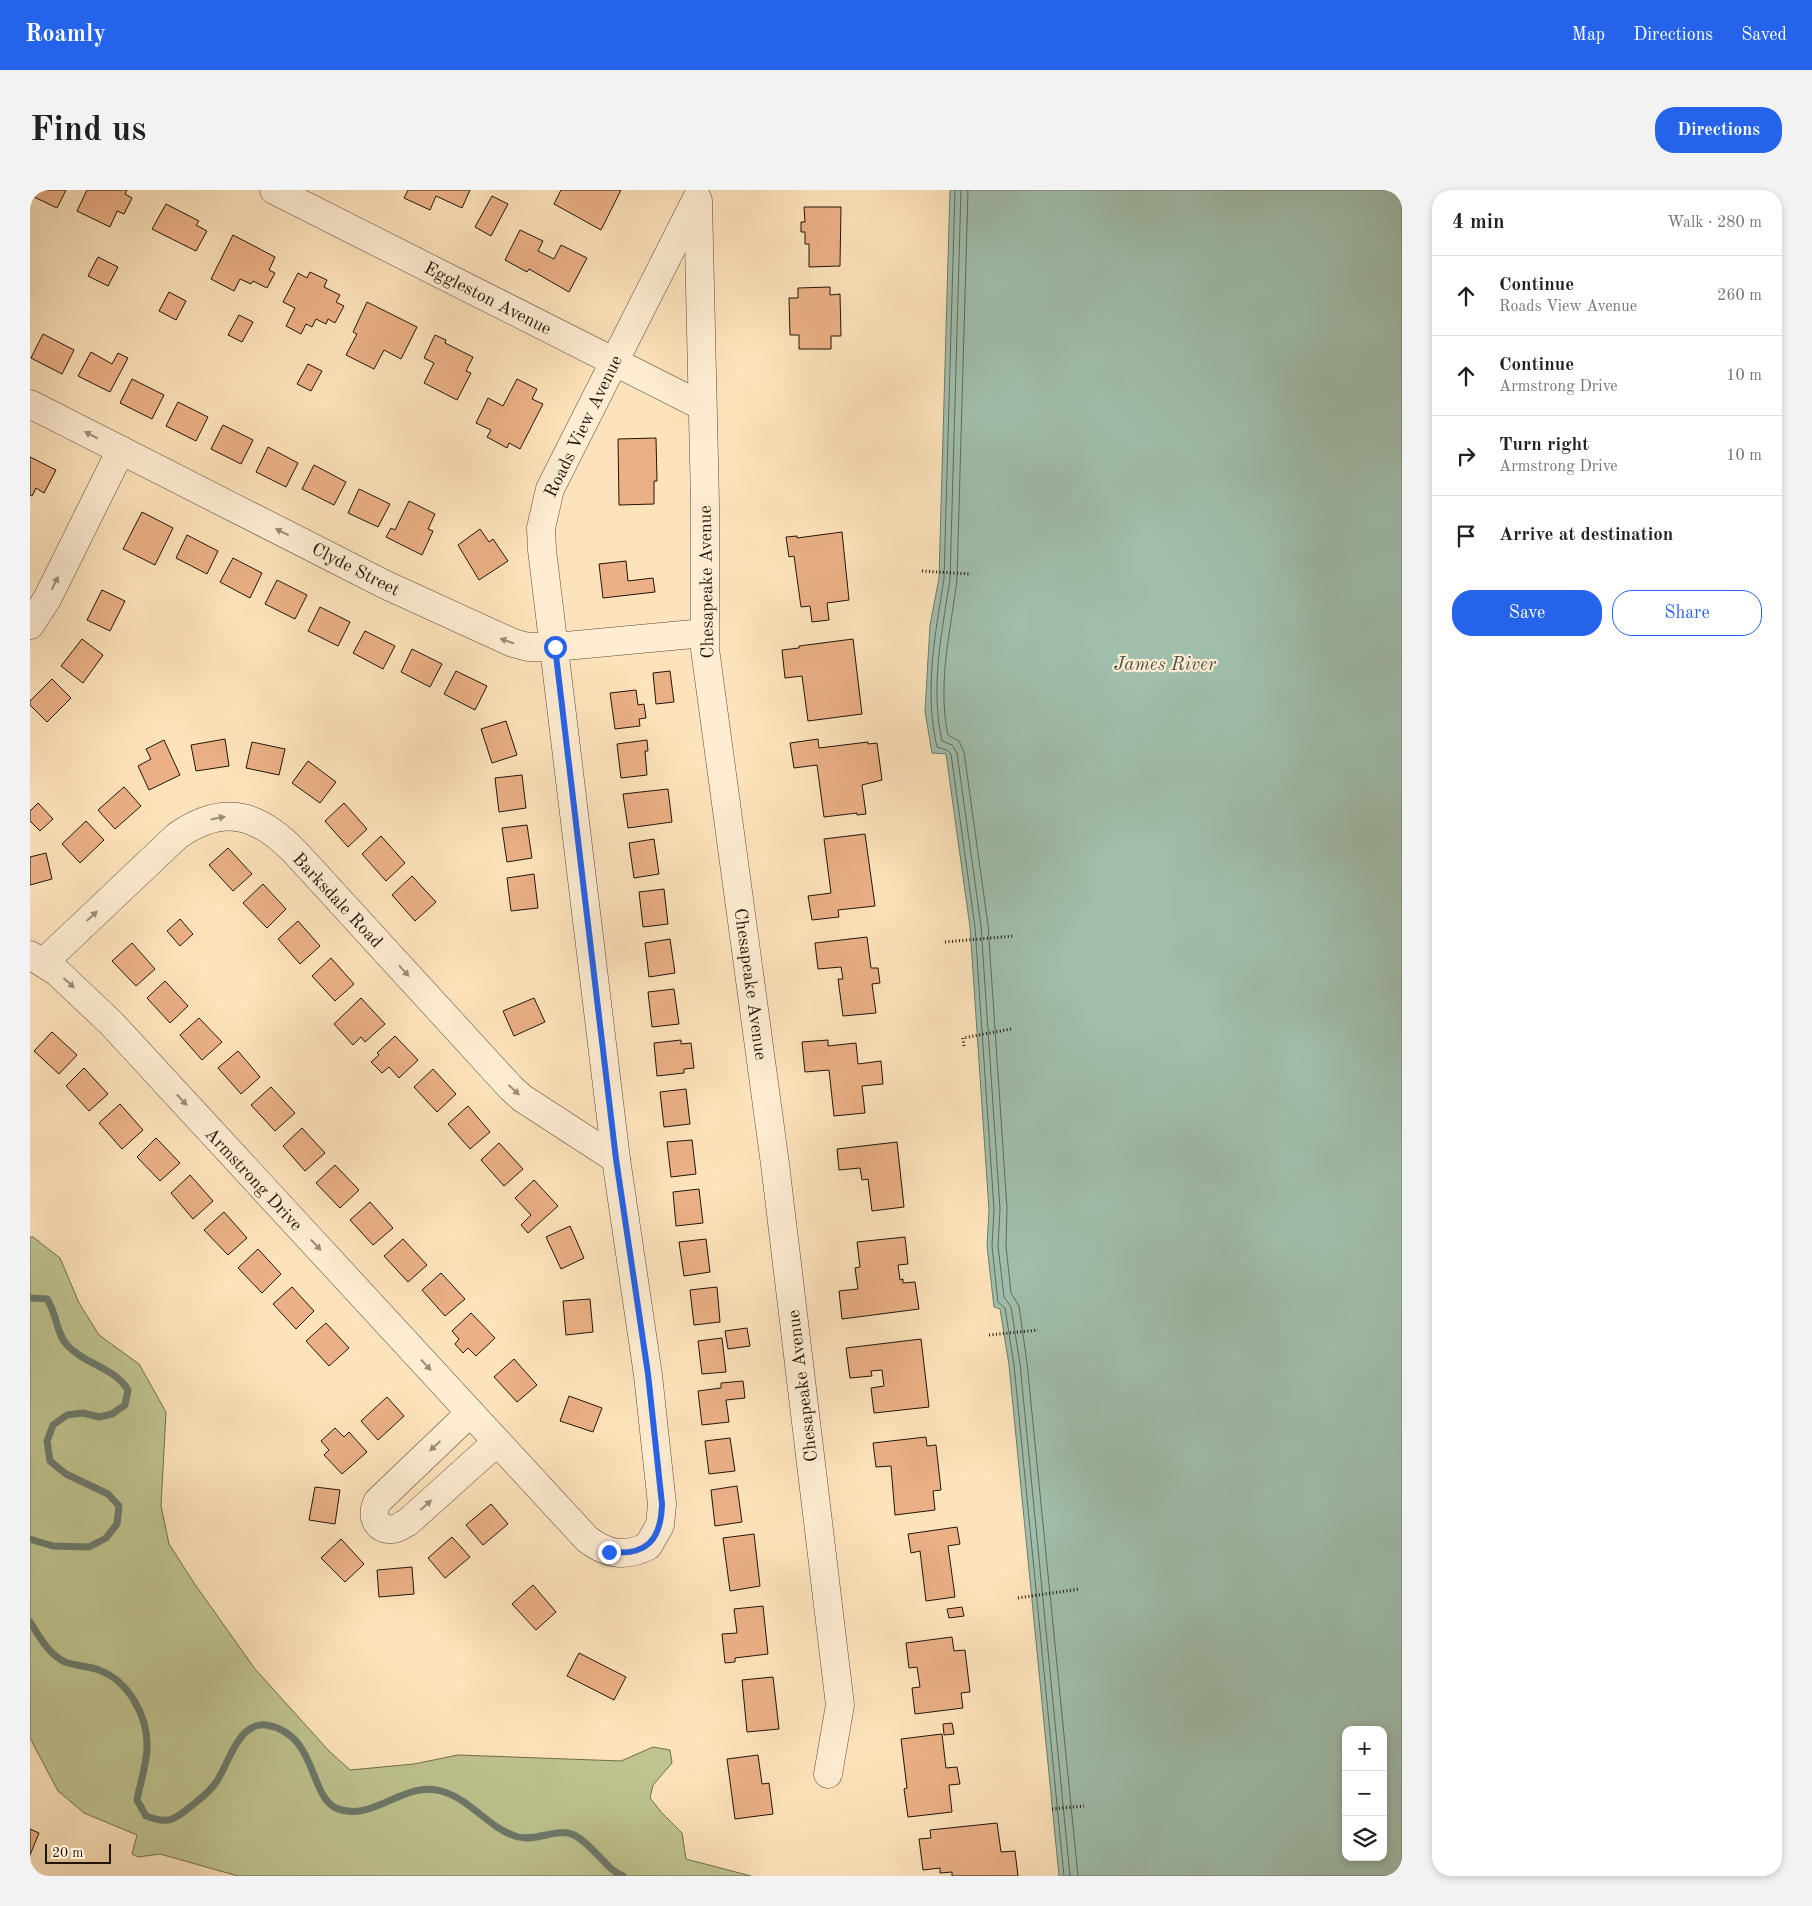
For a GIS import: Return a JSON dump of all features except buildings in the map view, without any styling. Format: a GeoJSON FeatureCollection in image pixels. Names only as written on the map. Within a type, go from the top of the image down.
{"type":"FeatureCollection","features":[{"type":"Feature","properties":{"kind":"street","name":"Eggleston Avenue"},"geometry":{"type":"LineString","coordinates":[[274,190],[702,406]]}},
{"type":"Feature","properties":{"kind":"street","name":"Roads View Avenue"},"geometry":{"type":"LineString","coordinates":[[662,1504],[648,1374],[616,1159],[542,550],[541,528],[544,508],[550,489],[697,194]]}},
{"type":"Feature","properties":{"kind":"street","name":"Chesapeake Avenue"},"geometry":{"type":"LineString","coordinates":[[697,194],[705,503],[704,633],[775,1164],[840,1706],[828,1774]]}},
{"type":"Feature","properties":{"kind":"street","name":"Clyde Street"},"geometry":{"type":"LineString","coordinates":[[30,404],[386,585],[501,639],[528,647],[555,647],[704,633]]}},
{"type":"Feature","properties":{"kind":"street"},"geometry":{"type":"LineString","coordinates":[[30,625],[47,599],[121,450]]}},
{"type":"Feature","properties":{"kind":"street","name":"Barksdale Road"},"geometry":{"type":"LineString","coordinates":[[37,958],[177,836],[192,826],[212,818],[228,816],[259,822],[270,829],[295,852],[511,1088],[522,1098],[616,1159]]}},
{"type":"Feature","properties":{"kind":"street","name":"Armstrong Drive"},"geometry":{"type":"LineString","coordinates":[[37,958],[67,980],[111,1023],[587,1539],[609,1552],[625,1554],[638,1552],[648,1546],[660,1525],[662,1504]]}},
{"type":"Feature","properties":{"kind":"street"},"geometry":{"type":"LineString","coordinates":[[470,1413],[378,1501],[373,1508],[373,1515],[376,1521],[389,1529],[397,1528],[408,1522],[497,1442]]}},
{"type":"Feature","properties":{"kind":"path"},"geometry":{"type":"LineString","coordinates":[[922,572],[970,574]]}},
{"type":"Feature","properties":{"kind":"path"},"geometry":{"type":"LineString","coordinates":[[945,942],[1014,936]]}},
{"type":"Feature","properties":{"kind":"path"},"geometry":{"type":"LineString","coordinates":[[964,1046],[963,1038],[1011,1029]]}},
{"type":"Feature","properties":{"kind":"path"},"geometry":{"type":"LineString","coordinates":[[989,1336],[1038,1330]]}},
{"type":"Feature","properties":{"kind":"path"},"geometry":{"type":"LineString","coordinates":[[1018,1598],[1080,1589]]}},
{"type":"Feature","properties":{"kind":"path"},"geometry":{"type":"LineString","coordinates":[[1052,1809],[1084,1806]]}},
{"type":"Feature","properties":{"kind":"green space"},"geometry":{"type":"Polygon","coordinates":[[[30,1237],[33,1237],[60,1258],[79,1303],[99,1335],[139,1364],[166,1412],[161,1506],[169,1544],[194,1583],[255,1669],[329,1751],[350,1770],[414,1764],[458,1755],[621,1761],[653,1747],[670,1750],[672,1763],[653,1785],[650,1798],[682,1833],[686,1859],[751,1876],[238,1876],[160,1854],[138,1857],[132,1854],[137,1835],[84,1813],[58,1791],[30,1738],[30,1237]]]}},
{"type":"Feature","properties":{"kind":"water","name":"James River"},"geometry":{"type":"Polygon","coordinates":[[[950,190],[1402,190],[1402,1876],[1059,1876],[1009,1365],[1000,1309],[994,1307],[987,1246],[989,1210],[970,927],[946,754],[932,753],[925,711],[930,625],[939,578],[950,190]]]}},
{"type":"Feature","properties":{"kind":"waterway"},"geometry":{"type":"LineString","coordinates":[[30,1298],[47,1299],[63,1340],[67,1345],[82,1357],[115,1376],[128,1390],[125,1405],[112,1414],[99,1417],[83,1413],[67,1415],[53,1425],[47,1441],[50,1461],[66,1474],[108,1494],[119,1506],[117,1524],[106,1538],[89,1547],[53,1546],[30,1539]]}},
{"type":"Feature","properties":{"kind":"waterway"},"geometry":{"type":"LineString","coordinates":[[30,1622],[45,1645],[59,1659],[110,1675],[128,1691],[135,1701],[144,1724],[146,1736],[146,1760],[137,1800],[146,1816],[159,1820],[170,1820],[184,1812],[214,1785],[241,1737],[248,1730],[256,1726],[266,1725],[283,1730],[295,1740],[310,1765],[327,1801],[336,1808],[362,1811],[414,1791],[427,1789],[441,1791],[462,1800],[498,1828],[518,1837],[532,1838],[554,1833],[574,1835],[588,1845],[611,1868],[623,1876]]}},
{"type":"Feature","properties":{"kind":"route"},"geometry":{"type":"LineString","coordinates":[[555,647],[616,1159],[648,1374],[662,1504],[660,1525],[648,1546],[638,1552],[625,1554],[609,1552]]}}]}
